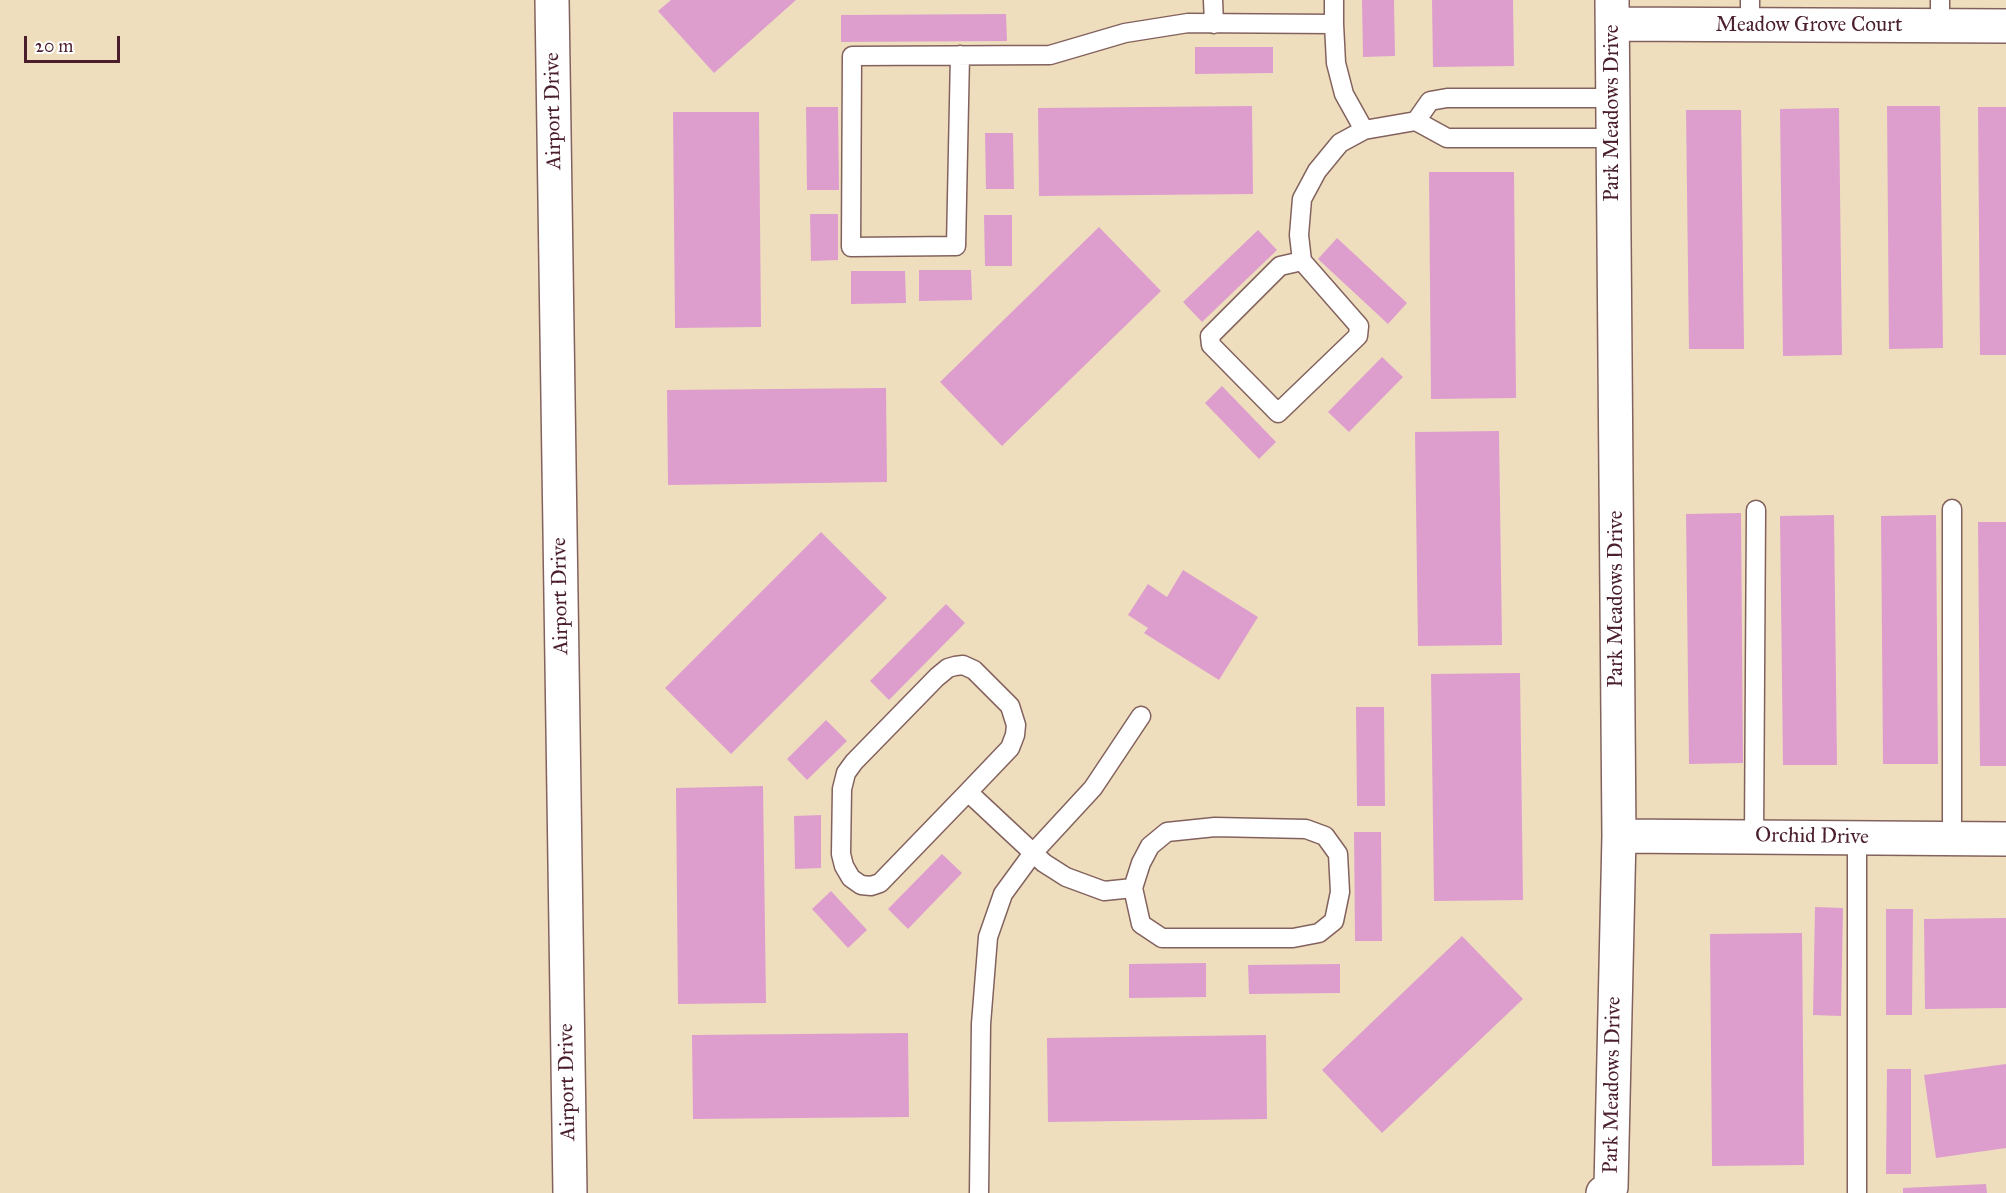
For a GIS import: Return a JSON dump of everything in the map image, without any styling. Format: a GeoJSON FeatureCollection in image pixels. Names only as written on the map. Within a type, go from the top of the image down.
{"type":"FeatureCollection","features":[{"type":"Feature","properties":{"kind":"street","name":"Airport Drive"},"geometry":{"type":"LineString","coordinates":[[552,0],[570,1193]]}},
{"type":"Feature","properties":{"kind":"street","name":"Meadow Grove Court"},"geometry":{"type":"LineString","coordinates":[[1612,12],[1940,13],[2006,26]]}},
{"type":"Feature","properties":{"kind":"street","name":"Park Meadows Drive"},"geometry":{"type":"LineString","coordinates":[[1603,1193],[1611,1186],[1619,836],[1612,12]]}},
{"type":"Feature","properties":{"kind":"street","name":"Orchid Drive"},"geometry":{"type":"LineString","coordinates":[[1619,836],[2006,839]]}},
{"type":"Feature","properties":{"kind":"lane"},"geometry":{"type":"LineString","coordinates":[[1213,0],[1214,24]]}},
{"type":"Feature","properties":{"kind":"lane"},"geometry":{"type":"LineString","coordinates":[[1334,0],[1336,63],[1344,94],[1364,130]]}},
{"type":"Feature","properties":{"kind":"lane"},"geometry":{"type":"LineString","coordinates":[[960,55],[956,246],[851,248],[852,56],[960,55],[1050,55],[1125,33],[1188,23],[1334,24]]}},
{"type":"Feature","properties":{"kind":"lane"},"geometry":{"type":"LineString","coordinates":[[1416,121],[1430,101],[1447,98],[1613,98]]}},
{"type":"Feature","properties":{"kind":"lane"},"geometry":{"type":"LineString","coordinates":[[1302,261],[1280,267],[1210,336],[1211,345],[1278,413],[1358,336],[1359,326],[1302,261],[1299,235],[1302,199],[1317,171],[1341,143],[1364,130],[1416,121],[1447,138],[1613,138]]}},
{"type":"Feature","properties":{"kind":"lane"},"geometry":{"type":"LineString","coordinates":[[1952,509],[1952,838]]}},
{"type":"Feature","properties":{"kind":"lane"},"geometry":{"type":"LineString","coordinates":[[1754,837],[1756,510]]}},
{"type":"Feature","properties":{"kind":"lane"},"geometry":{"type":"LineString","coordinates":[[963,665],[974,670],[1004,698],[1010,706],[1016,725],[1010,748],[968,792],[880,883],[871,886],[861,885],[851,878],[844,866],[841,854],[840,811],[846,773],[936,677],[948,668],[963,665]]}},
{"type":"Feature","properties":{"kind":"lane"},"geometry":{"type":"LineString","coordinates":[[979,1193],[981,1024],[988,937],[1003,894],[1033,853],[1093,788],[1141,716]]}},
{"type":"Feature","properties":{"kind":"lane"},"geometry":{"type":"LineString","coordinates":[[968,792],[1044,863],[1066,877],[1104,891],[1133,888]]}},
{"type":"Feature","properties":{"kind":"lane"},"geometry":{"type":"LineString","coordinates":[[1215,827],[1306,829],[1325,836],[1338,854],[1340,892],[1334,921],[1319,933],[1293,938],[1162,938],[1141,924],[1133,888],[1141,863],[1150,846],[1167,832],[1215,827]]}},
{"type":"Feature","properties":{"kind":"lane"},"geometry":{"type":"LineString","coordinates":[[1857,838],[1857,1193]]}},
{"type":"Feature","properties":{"kind":"building"},"geometry":{"type":"Polygon","coordinates":[[[671,0],[796,0],[714,73],[658,11],[671,0]]]}},
{"type":"Feature","properties":{"kind":"building"},"geometry":{"type":"Polygon","coordinates":[[[1362,0],[1394,0],[1395,56],[1363,57],[1362,0]]]}},
{"type":"Feature","properties":{"kind":"building"},"geometry":{"type":"Polygon","coordinates":[[[1432,0],[1513,0],[1514,66],[1433,67],[1432,0]]]}},
{"type":"Feature","properties":{"kind":"building"},"geometry":{"type":"Polygon","coordinates":[[[1006,14],[1007,41],[841,42],[841,15],[1006,14]]]}},
{"type":"Feature","properties":{"kind":"building"},"geometry":{"type":"Polygon","coordinates":[[[1195,47],[1273,47],[1273,73],[1195,74],[1195,47]]]}},
{"type":"Feature","properties":{"kind":"building"},"geometry":{"type":"Polygon","coordinates":[[[1252,106],[1253,194],[1039,196],[1038,108],[1252,106]]]}},
{"type":"Feature","properties":{"kind":"building"},"geometry":{"type":"Polygon","coordinates":[[[1887,106],[1940,106],[1943,348],[1889,349],[1887,106]]]}},
{"type":"Feature","properties":{"kind":"building"},"geometry":{"type":"Polygon","coordinates":[[[806,107],[838,107],[839,190],[807,190],[806,107]]]}},
{"type":"Feature","properties":{"kind":"building"},"geometry":{"type":"Polygon","coordinates":[[[1978,107],[2006,107],[2006,355],[1980,355],[1978,107]]]}},
{"type":"Feature","properties":{"kind":"building"},"geometry":{"type":"Polygon","coordinates":[[[1839,108],[1842,355],[1783,356],[1780,109],[1839,108]]]}},
{"type":"Feature","properties":{"kind":"building"},"geometry":{"type":"Polygon","coordinates":[[[1686,110],[1741,110],[1744,349],[1689,349],[1686,110]]]}},
{"type":"Feature","properties":{"kind":"building"},"geometry":{"type":"Polygon","coordinates":[[[673,112],[759,112],[761,327],[675,328],[673,112]]]}},
{"type":"Feature","properties":{"kind":"building"},"geometry":{"type":"Polygon","coordinates":[[[985,133],[1013,133],[1014,189],[986,189],[985,133]]]}},
{"type":"Feature","properties":{"kind":"building"},"geometry":{"type":"Polygon","coordinates":[[[1429,172],[1514,172],[1516,398],[1431,399],[1429,172]]]}},
{"type":"Feature","properties":{"kind":"building"},"geometry":{"type":"Polygon","coordinates":[[[810,214],[838,214],[838,260],[811,261],[810,214]]]}},
{"type":"Feature","properties":{"kind":"building"},"geometry":{"type":"Polygon","coordinates":[[[984,215],[1012,215],[1012,266],[985,266],[984,215]]]}},
{"type":"Feature","properties":{"kind":"building"},"geometry":{"type":"Polygon","coordinates":[[[1099,227],[1161,291],[1002,446],[940,382],[1099,227]]]}},
{"type":"Feature","properties":{"kind":"building"},"geometry":{"type":"Polygon","coordinates":[[[1258,230],[1277,250],[1202,322],[1183,302],[1258,230]]]}},
{"type":"Feature","properties":{"kind":"building"},"geometry":{"type":"Polygon","coordinates":[[[1337,238],[1407,303],[1388,324],[1318,259],[1337,238]]]}},
{"type":"Feature","properties":{"kind":"building"},"geometry":{"type":"Polygon","coordinates":[[[919,270],[971,270],[972,300],[919,301],[919,270]]]}},
{"type":"Feature","properties":{"kind":"building"},"geometry":{"type":"Polygon","coordinates":[[[851,271],[905,271],[906,303],[851,304],[851,271]]]}},
{"type":"Feature","properties":{"kind":"building"},"geometry":{"type":"Polygon","coordinates":[[[1382,357],[1403,377],[1349,432],[1328,412],[1382,357]]]}},
{"type":"Feature","properties":{"kind":"building"},"geometry":{"type":"Polygon","coordinates":[[[1222,386],[1276,442],[1259,459],[1205,403],[1222,386]]]}},
{"type":"Feature","properties":{"kind":"building"},"geometry":{"type":"Polygon","coordinates":[[[886,388],[887,482],[668,485],[667,390],[886,388]]]}},
{"type":"Feature","properties":{"kind":"building"},"geometry":{"type":"Polygon","coordinates":[[[1499,431],[1502,645],[1418,646],[1415,432],[1499,431]]]}},
{"type":"Feature","properties":{"kind":"building"},"geometry":{"type":"Polygon","coordinates":[[[1741,513],[1743,763],[1689,764],[1686,514],[1741,513]]]}},
{"type":"Feature","properties":{"kind":"building"},"geometry":{"type":"Polygon","coordinates":[[[1834,515],[1837,765],[1783,765],[1780,516],[1834,515]]]}},
{"type":"Feature","properties":{"kind":"building"},"geometry":{"type":"Polygon","coordinates":[[[1936,515],[1938,764],[1883,764],[1881,516],[1936,515]]]}},
{"type":"Feature","properties":{"kind":"building"},"geometry":{"type":"Polygon","coordinates":[[[1978,522],[2006,522],[2006,766],[1980,766],[1978,522]]]}},
{"type":"Feature","properties":{"kind":"building"},"geometry":{"type":"Polygon","coordinates":[[[821,532],[887,598],[731,754],[665,688],[821,532]]]}},
{"type":"Feature","properties":{"kind":"building"},"geometry":{"type":"Polygon","coordinates":[[[1183,570],[1258,617],[1219,680],[1144,633],[1148,628],[1128,615],[1148,584],[1167,597],[1183,570]]]}},
{"type":"Feature","properties":{"kind":"building"},"geometry":{"type":"Polygon","coordinates":[[[946,604],[965,623],[889,700],[870,681],[946,604]]]}},
{"type":"Feature","properties":{"kind":"building"},"geometry":{"type":"Polygon","coordinates":[[[1520,673],[1523,900],[1434,901],[1431,674],[1520,673]]]}},
{"type":"Feature","properties":{"kind":"building"},"geometry":{"type":"Polygon","coordinates":[[[1356,707],[1384,707],[1385,806],[1357,806],[1356,707]]]}},
{"type":"Feature","properties":{"kind":"building"},"geometry":{"type":"Polygon","coordinates":[[[826,720],[847,741],[807,780],[787,759],[826,720]]]}},
{"type":"Feature","properties":{"kind":"building"},"geometry":{"type":"Polygon","coordinates":[[[763,786],[766,1003],[678,1004],[676,788],[763,786]]]}},
{"type":"Feature","properties":{"kind":"building"},"geometry":{"type":"Polygon","coordinates":[[[821,815],[821,868],[795,869],[794,816],[821,815]]]}},
{"type":"Feature","properties":{"kind":"building"},"geometry":{"type":"Polygon","coordinates":[[[1354,832],[1381,832],[1382,941],[1355,941],[1354,832]]]}},
{"type":"Feature","properties":{"kind":"building"},"geometry":{"type":"Polygon","coordinates":[[[942,854],[962,873],[908,929],[888,909],[942,854]]]}},
{"type":"Feature","properties":{"kind":"building"},"geometry":{"type":"Polygon","coordinates":[[[831,891],[867,930],[848,948],[812,909],[831,891]]]}},
{"type":"Feature","properties":{"kind":"building"},"geometry":{"type":"Polygon","coordinates":[[[1815,907],[1843,908],[1841,1016],[1813,1015],[1815,907]]]}},
{"type":"Feature","properties":{"kind":"building"},"geometry":{"type":"Polygon","coordinates":[[[1886,909],[1913,909],[1912,1015],[1886,1015],[1886,909]]]}},
{"type":"Feature","properties":{"kind":"building"},"geometry":{"type":"Polygon","coordinates":[[[2006,918],[2006,1008],[1925,1009],[1924,919],[2006,918]]]}},
{"type":"Feature","properties":{"kind":"building"},"geometry":{"type":"Polygon","coordinates":[[[1802,933],[1804,1165],[1712,1166],[1710,934],[1802,933]]]}},
{"type":"Feature","properties":{"kind":"building"},"geometry":{"type":"Polygon","coordinates":[[[1462,936],[1523,999],[1382,1133],[1322,1070],[1462,936]]]}},
{"type":"Feature","properties":{"kind":"building"},"geometry":{"type":"Polygon","coordinates":[[[1206,963],[1206,997],[1129,998],[1129,964],[1206,963]]]}},
{"type":"Feature","properties":{"kind":"building"},"geometry":{"type":"Polygon","coordinates":[[[1340,964],[1340,993],[1249,994],[1248,965],[1340,964]]]}},
{"type":"Feature","properties":{"kind":"building"},"geometry":{"type":"Polygon","coordinates":[[[908,1033],[909,1117],[693,1119],[692,1035],[908,1033]]]}},
{"type":"Feature","properties":{"kind":"building"},"geometry":{"type":"Polygon","coordinates":[[[1266,1035],[1267,1119],[1048,1122],[1047,1038],[1266,1035]]]}},
{"type":"Feature","properties":{"kind":"building"},"geometry":{"type":"Polygon","coordinates":[[[2006,1064],[2006,1148],[1936,1158],[1924,1075],[2006,1064]]]}},
{"type":"Feature","properties":{"kind":"building"},"geometry":{"type":"Polygon","coordinates":[[[1887,1069],[1911,1069],[1911,1174],[1886,1174],[1887,1069]]]}},
{"type":"Feature","properties":{"kind":"building"},"geometry":{"type":"Polygon","coordinates":[[[1986,1184],[1987,1193],[1903,1193],[1903,1188],[1986,1184]]]}}]}
